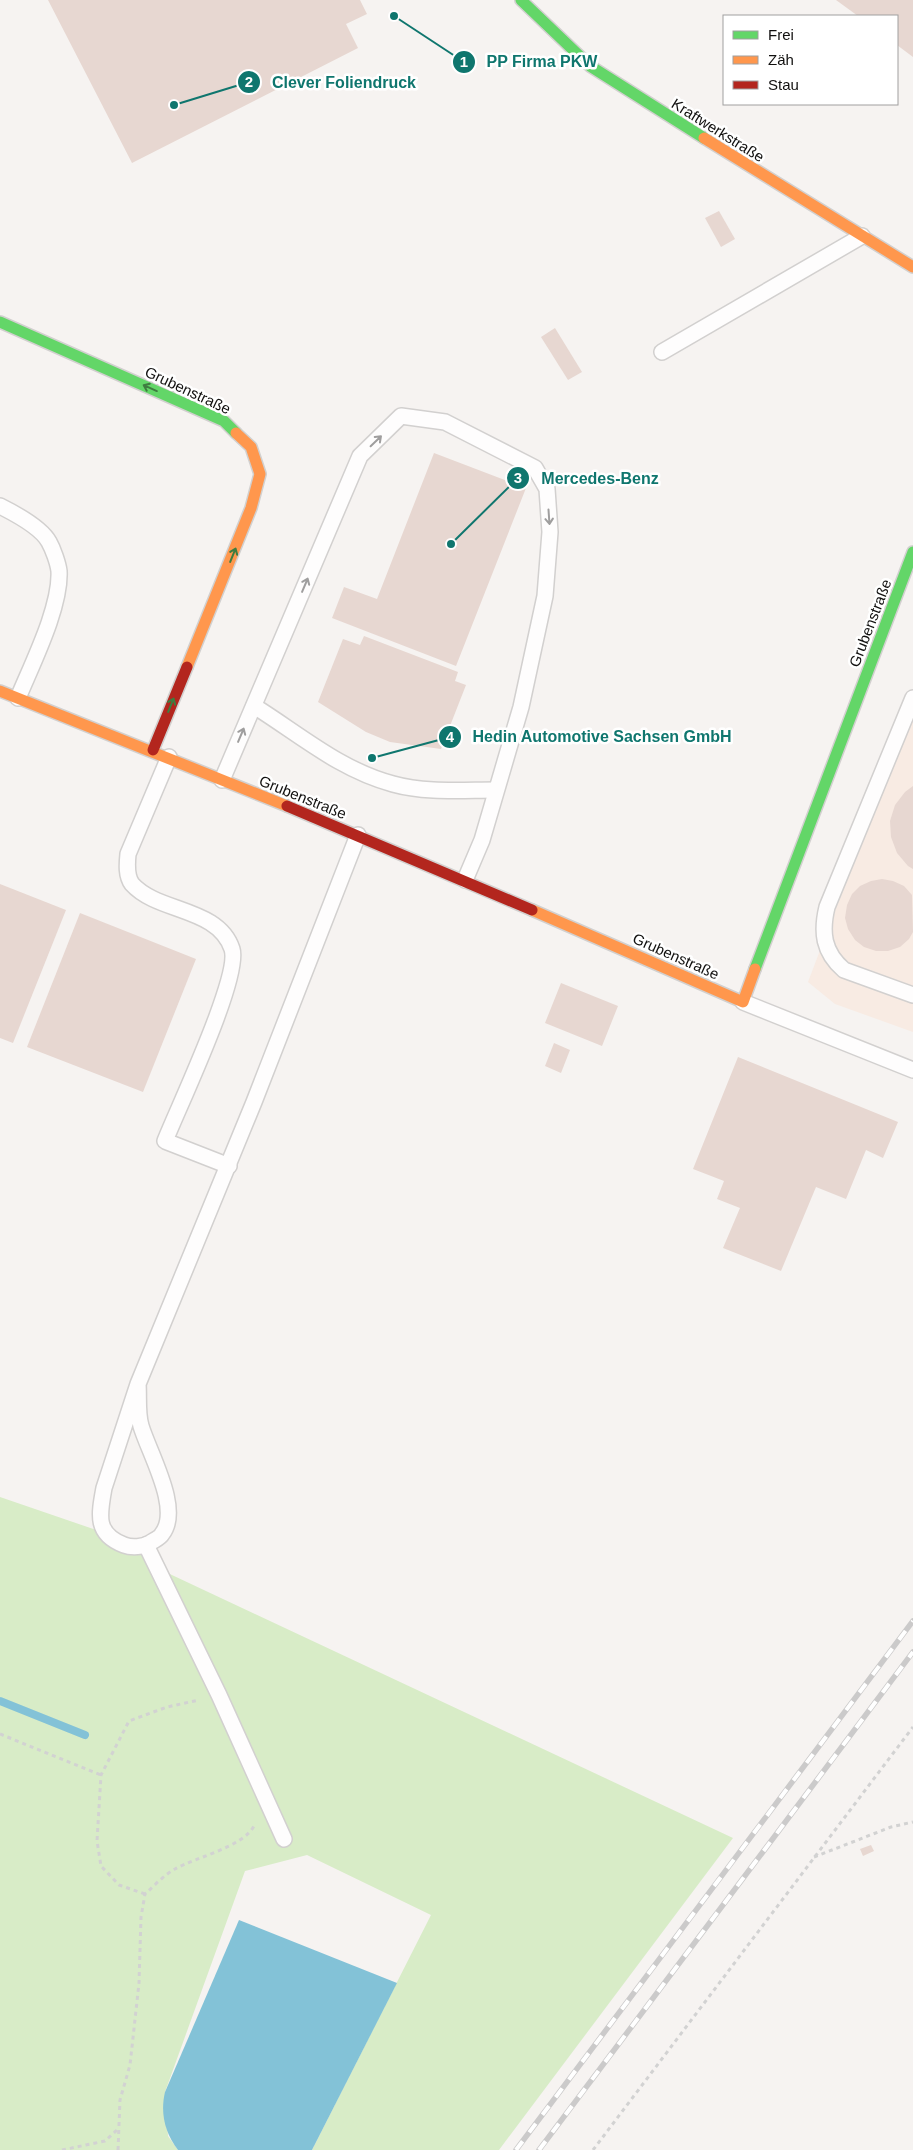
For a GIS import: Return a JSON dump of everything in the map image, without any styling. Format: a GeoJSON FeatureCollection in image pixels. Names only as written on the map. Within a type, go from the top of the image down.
{"type":"FeatureCollection","features":[{"type":"Feature","properties":{"kind":"street","name":"Kraftwerkstraße"},"geometry":{"type":"LineString","coordinates":[[521,0],[590,66],[913,267]]}},
{"type":"Feature","properties":{"kind":"street","name":"Grubenstraße"},"geometry":{"type":"LineString","coordinates":[[0,322],[224,421],[251,446],[260,474],[251,508],[153,750]]}},
{"type":"Feature","properties":{"kind":"street","name":"Grubenstraße"},"geometry":{"type":"LineString","coordinates":[[0,691],[153,750],[358,835],[743,1002],[913,552]]}},
{"type":"Feature","properties":{"kind":"lane"},"geometry":{"type":"LineString","coordinates":[[662,352],[862,236]]}},
{"type":"Feature","properties":{"kind":"lane"},"geometry":{"type":"LineString","coordinates":[[222,780],[360,456],[401,416],[446,422],[535,468],[548,489],[550,532],[545,596],[521,708],[495,790],[482,840],[465,880]]}},
{"type":"Feature","properties":{"kind":"lane"},"geometry":{"type":"LineString","coordinates":[[0,506],[24,518],[48,540],[59,570],[55,600],[41,642],[18,698]]}},
{"type":"Feature","properties":{"kind":"lane"},"geometry":{"type":"LineString","coordinates":[[913,698],[827,907],[823,938],[834,962],[844,970],[913,994]]}},
{"type":"Feature","properties":{"kind":"lane"},"geometry":{"type":"LineString","coordinates":[[254,706],[294,731],[323,753],[359,772],[394,784],[444,790],[495,790]]}},
{"type":"Feature","properties":{"kind":"lane"},"geometry":{"type":"LineString","coordinates":[[168,757],[128,854],[127,869],[132,883],[148,895],[206,921],[223,934],[232,949],[232,964],[227,992],[165,1141],[228,1166]]}},
{"type":"Feature","properties":{"kind":"lane"},"geometry":{"type":"LineString","coordinates":[[138,1384],[140,1423],[168,1501],[169,1519],[162,1534],[146,1545],[130,1547],[117,1542],[105,1533],[100,1518],[104,1488],[138,1384],[228,1166],[358,835]]}},
{"type":"Feature","properties":{"kind":"lane"},"geometry":{"type":"LineString","coordinates":[[743,1002],[913,1070]]}},
{"type":"Feature","properties":{"kind":"lane"},"geometry":{"type":"LineString","coordinates":[[146,1545],[219,1695],[284,1839]]}},
{"type":"Feature","properties":{"kind":"path"},"geometry":{"type":"LineString","coordinates":[[145,1894],[119,1885],[101,1866],[97,1841],[101,1775],[129,1722],[166,1707],[219,1695]]}},
{"type":"Feature","properties":{"kind":"path"},"geometry":{"type":"LineString","coordinates":[[593,2150],[913,1727]]}},
{"type":"Feature","properties":{"kind":"path"},"geometry":{"type":"LineString","coordinates":[[0,1734],[101,1775]]}},
{"type":"Feature","properties":{"kind":"path"},"geometry":{"type":"LineString","coordinates":[[118,2150],[120,2100],[130,2065],[139,1983],[141,1917],[145,1894],[174,1869],[222,1850],[251,1832],[267,1801]]}},
{"type":"Feature","properties":{"kind":"path"},"geometry":{"type":"LineString","coordinates":[[814,1857],[891,1827],[913,1822]]}},
{"type":"Feature","properties":{"kind":"path"},"geometry":{"type":"LineString","coordinates":[[62,2150],[105,2140],[118,2129]]}},
{"type":"Feature","properties":{"kind":"shaded area"},"geometry":{"type":"Polygon","coordinates":[[[913,705],[913,1032],[835,1004],[808,982],[913,705]]]}},
{"type":"Feature","properties":{"kind":"green space"},"geometry":{"type":"Polygon","coordinates":[[[0,1497],[146,1545],[157,1568],[733,1838],[499,2150],[312,2150],[431,1915],[307,1855],[245,1871],[165,2092],[168,2136],[178,2150],[0,2150],[0,1497]]]}},
{"type":"Feature","properties":{"kind":"water"},"geometry":{"type":"Polygon","coordinates":[[[239,1920],[397,1983],[312,2150],[178,2150],[167,2130],[163,2115],[165,2092],[239,1920]]]}},
{"type":"Feature","properties":{"kind":"building"},"geometry":{"type":"Polygon","coordinates":[[[48,0],[360,0],[367,14],[346,24],[358,48],[132,163],[48,0]]]}},
{"type":"Feature","properties":{"kind":"building"},"geometry":{"type":"Polygon","coordinates":[[[836,0],[913,0],[913,57],[898,46],[898,15],[857,15],[836,0]]]}},
{"type":"Feature","properties":{"kind":"building"},"geometry":{"type":"Polygon","coordinates":[[[719,211],[735,239],[721,247],[705,218],[719,211]]]}},
{"type":"Feature","properties":{"kind":"building"},"geometry":{"type":"Polygon","coordinates":[[[555,328],[582,372],[568,380],[541,337],[555,328]]]}},
{"type":"Feature","properties":{"kind":"building"},"geometry":{"type":"Polygon","coordinates":[[[434,453],[526,488],[456,666],[332,618],[344,587],[377,599],[434,453]]]}},
{"type":"Feature","properties":{"kind":"building"},"geometry":{"type":"Polygon","coordinates":[[[364,636],[458,672],[455,681],[466,685],[441,749],[390,742],[366,732],[318,702],[343,639],[360,645],[364,636]]]}},
{"type":"Feature","properties":{"kind":"building"},"geometry":{"type":"Polygon","coordinates":[[[913,786],[913,869],[897,853],[891,837],[890,821],[895,805],[905,792],[913,786]]]}},
{"type":"Feature","properties":{"kind":"building"},"geometry":{"type":"Polygon","coordinates":[[[882,879],[904,886],[912,895],[913,932],[909,939],[900,947],[888,951],[876,951],[864,947],[855,940],[848,929],[845,918],[847,905],[852,894],[860,886],[882,879]]]}},
{"type":"Feature","properties":{"kind":"building"},"geometry":{"type":"Polygon","coordinates":[[[0,884],[66,910],[13,1043],[0,1038],[0,884]]]}},
{"type":"Feature","properties":{"kind":"building"},"geometry":{"type":"Polygon","coordinates":[[[80,913],[196,959],[143,1092],[27,1047],[80,913]]]}},
{"type":"Feature","properties":{"kind":"building"},"geometry":{"type":"Polygon","coordinates":[[[561,983],[618,1006],[602,1046],[545,1023],[561,983]]]}},
{"type":"Feature","properties":{"kind":"building"},"geometry":{"type":"Polygon","coordinates":[[[554,1043],[570,1050],[561,1073],[545,1066],[554,1043]]]}},
{"type":"Feature","properties":{"kind":"building"},"geometry":{"type":"Polygon","coordinates":[[[738,1057],[898,1122],[883,1158],[866,1150],[846,1199],[816,1187],[781,1271],[723,1248],[740,1208],[717,1199],[724,1181],[693,1169],[738,1057]]]}},
{"type":"Feature","properties":{"kind":"building"},"geometry":{"type":"Polygon","coordinates":[[[871,1845],[874,1851],[863,1856],[860,1849],[871,1845]]]}},
{"type":"Feature","properties":{"kind":"waterway"},"geometry":{"type":"LineString","coordinates":[[0,1701],[85,1735]]}},
{"type":"Feature","properties":{"kind":"railway"},"geometry":{"type":"LineString","coordinates":[[516,2150],[913,1621]]}},
{"type":"Feature","properties":{"kind":"railway"},"geometry":{"type":"LineString","coordinates":[[539,2150],[913,1652]]}},
{"type":"Feature","properties":{"kind":"traffic: fast"},"geometry":{"type":"LineString","coordinates":[[521,0],[590,66],[704,138]]}},
{"type":"Feature","properties":{"kind":"traffic: fast"},"geometry":{"type":"LineString","coordinates":[[0,322],[224,421],[236,433]]}},
{"type":"Feature","properties":{"kind":"traffic: fast"},"geometry":{"type":"LineString","coordinates":[[755,969],[913,552]]}},
{"type":"Feature","properties":{"kind":"traffic: slow"},"geometry":{"type":"LineString","coordinates":[[704,138],[913,267]]}},
{"type":"Feature","properties":{"kind":"traffic: slow"},"geometry":{"type":"LineString","coordinates":[[187,667],[251,508],[260,474],[251,447],[236,433]]}},
{"type":"Feature","properties":{"kind":"traffic: slow"},"geometry":{"type":"LineString","coordinates":[[0,691],[287,806]]}},
{"type":"Feature","properties":{"kind":"traffic: slow"},"geometry":{"type":"LineString","coordinates":[[532,910],[743,1002],[755,969]]}},
{"type":"Feature","properties":{"kind":"traffic: jam"},"geometry":{"type":"LineString","coordinates":[[153,750],[187,667]]}},
{"type":"Feature","properties":{"kind":"traffic: jam"},"geometry":{"type":"LineString","coordinates":[[287,806],[532,910]]}},
{"type":"Feature","properties":{"kind":"place","name":"PP Firma PKW"},"geometry":{"type":"Point","coordinates":[394,16]}},
{"type":"Feature","properties":{"kind":"place","name":"Clever Foliendruck"},"geometry":{"type":"Point","coordinates":[174,105]}},
{"type":"Feature","properties":{"kind":"place","name":"Mercedes-Benz"},"geometry":{"type":"Point","coordinates":[451,544]}},
{"type":"Feature","properties":{"kind":"place","name":"Hedin Automotive Sachsen GmbH"},"geometry":{"type":"Point","coordinates":[372,758]}}]}
